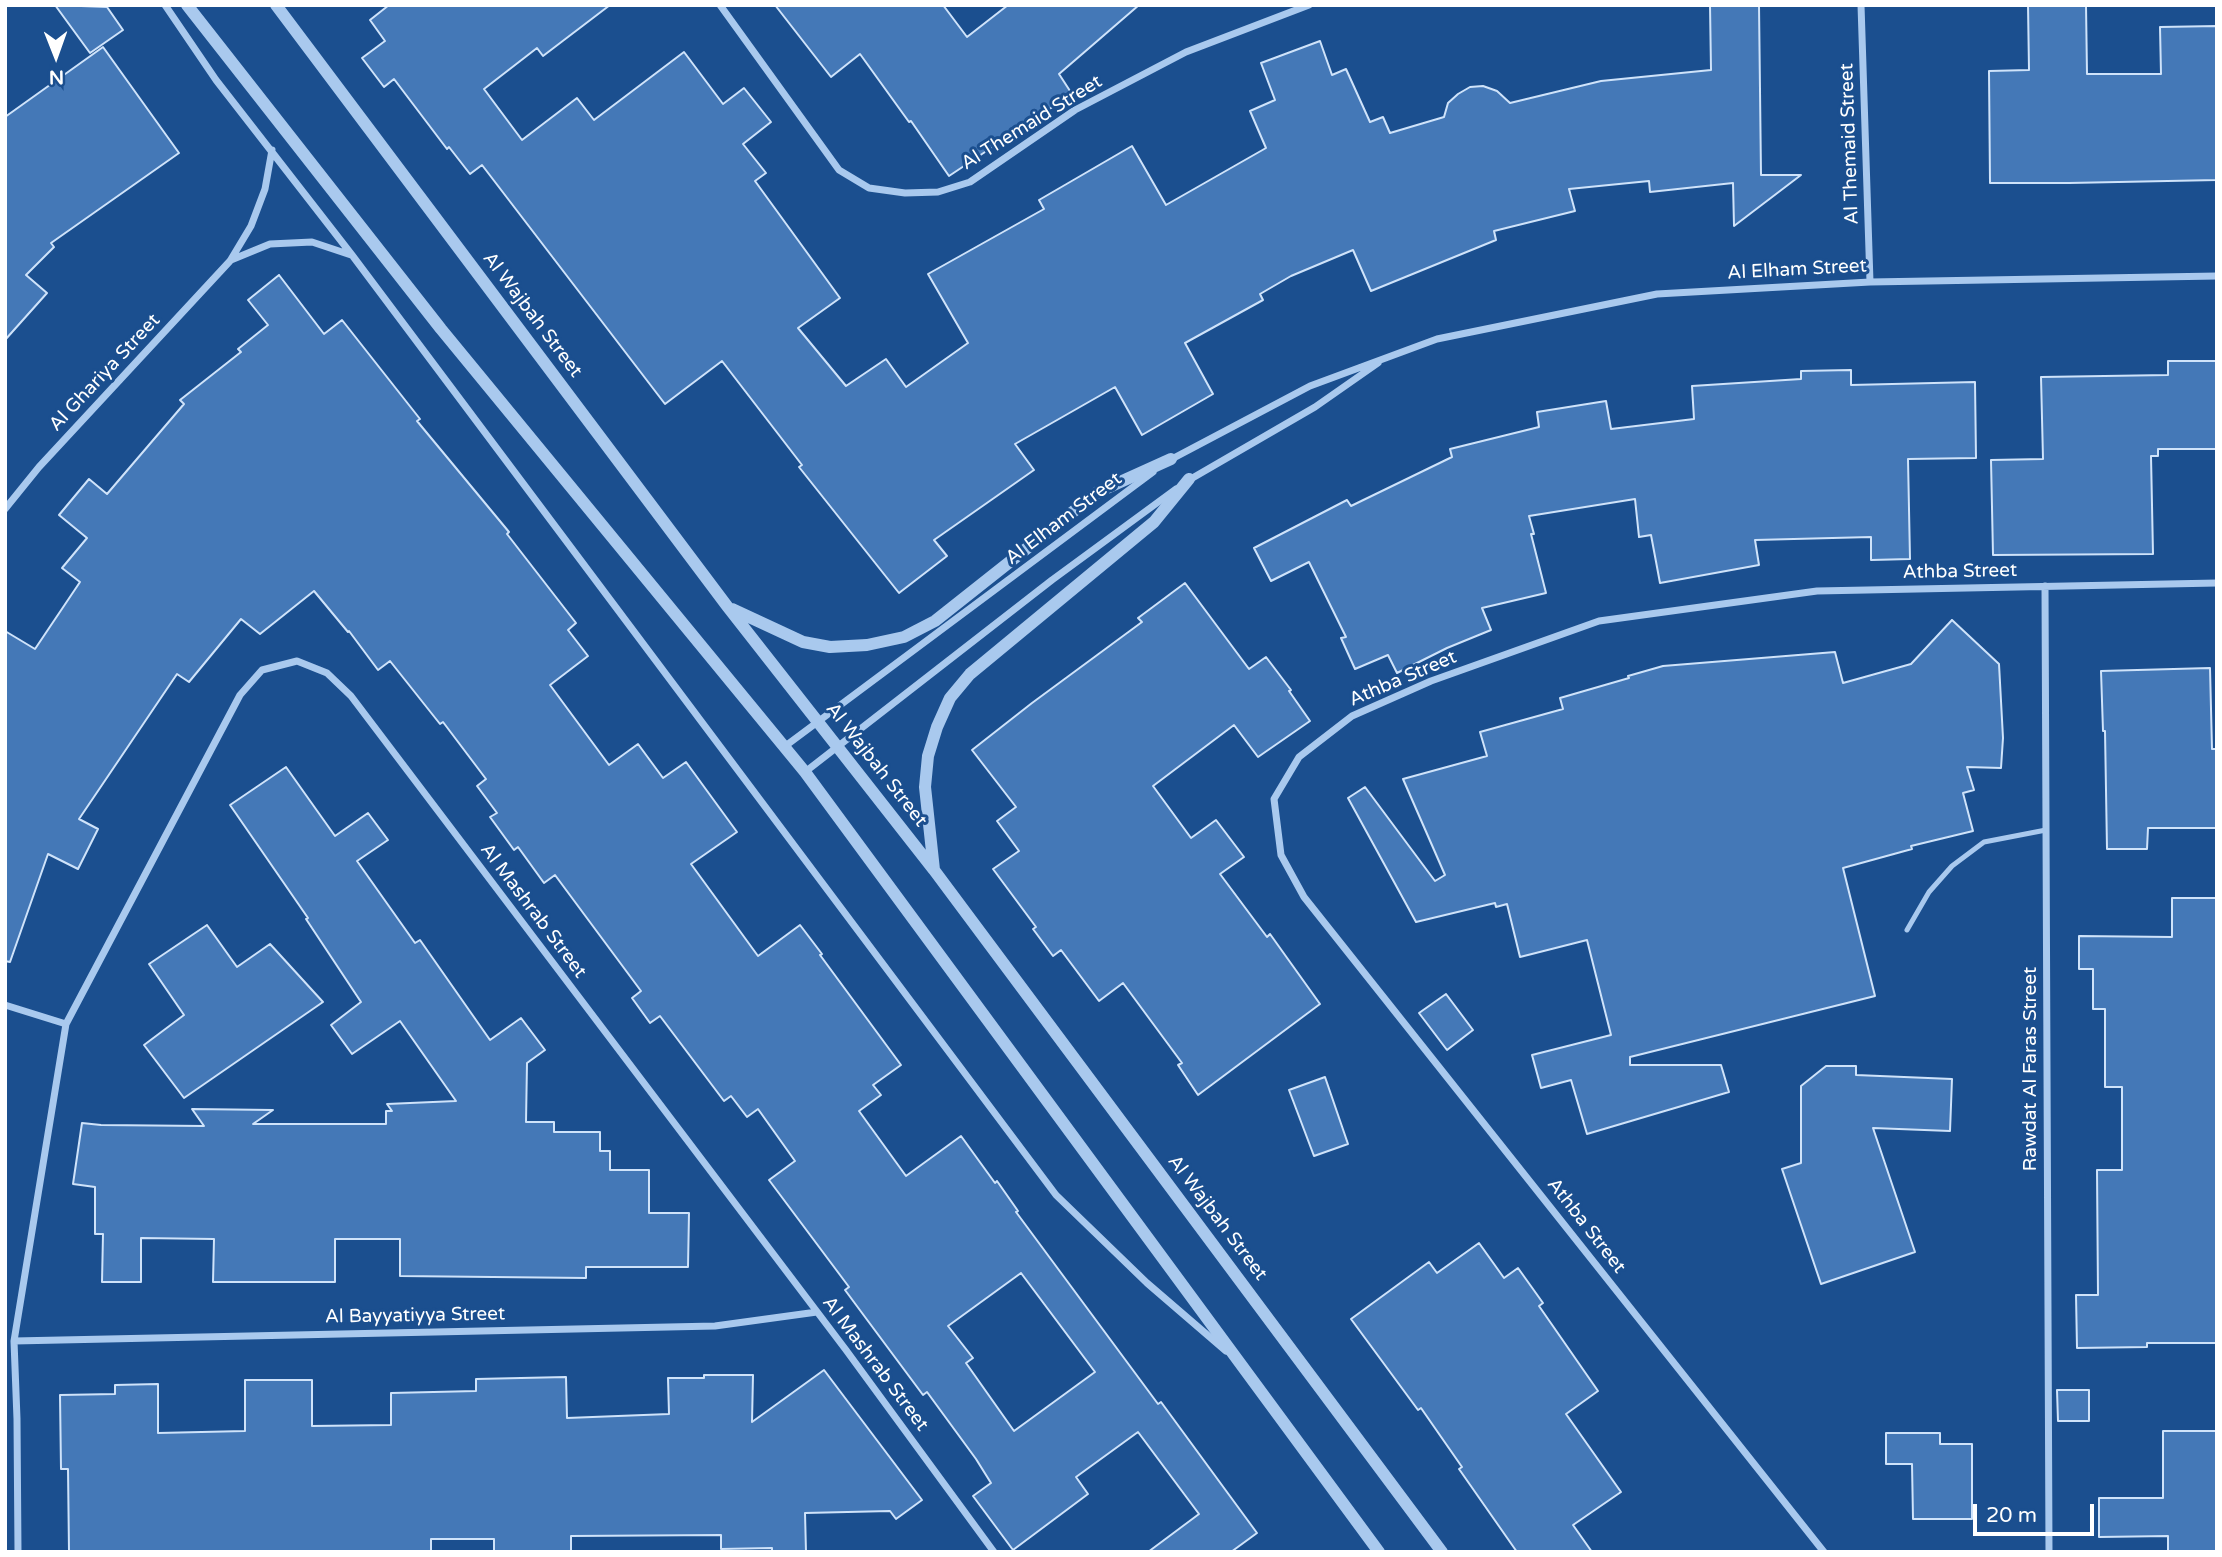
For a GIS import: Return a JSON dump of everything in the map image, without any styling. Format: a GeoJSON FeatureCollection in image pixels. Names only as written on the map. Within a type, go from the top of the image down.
{"type":"FeatureCollection","features":[{"type":"Feature","properties":{"kind":"street"},"geometry":{"type":"LineString","coordinates":[[165,5],[216,80],[352,255],[725,749],[1056,1195],[1147,1283],[1242,1366]]}},
{"type":"Feature","properties":{"kind":"street"},"geometry":{"type":"LineString","coordinates":[[187,5],[441,329],[805,772],[1379,1552]]}},
{"type":"Feature","properties":{"kind":"street","name":"Al Wajbah Street"},"geometry":{"type":"LineString","coordinates":[[276,5],[727,606],[934,870],[1442,1552]]}},
{"type":"Feature","properties":{"kind":"street","name":"Al Themaid Street"},"geometry":{"type":"LineString","coordinates":[[720,5],[839,170],[869,188],[905,193],[938,192],[970,182],[1075,110],[1186,52],[1309,5]]}},
{"type":"Feature","properties":{"kind":"street","name":"Al Themaid Street"},"geometry":{"type":"LineString","coordinates":[[1861,5],[1870,282]]}},
{"type":"Feature","properties":{"kind":"street","name":"Al Ghariya Street"},"geometry":{"type":"LineString","coordinates":[[5,509],[39,467],[230,261],[251,226],[265,189],[272,150]]}},
{"type":"Feature","properties":{"kind":"street","name":"Al Ghariya Street"},"geometry":{"type":"LineString","coordinates":[[230,261],[270,244],[312,242],[352,255]]}},
{"type":"Feature","properties":{"kind":"street","name":"Al Elham Street"},"geometry":{"type":"LineString","coordinates":[[784,747],[1171,459],[1310,386],[1437,340],[1657,294],[1870,282],[2217,276]]}},
{"type":"Feature","properties":{"kind":"street","name":"Al Elham Street"},"geometry":{"type":"LineString","coordinates":[[805,772],[1052,580],[1189,479],[1315,407],[1388,357]]}},
{"type":"Feature","properties":{"kind":"street"},"geometry":{"type":"LineString","coordinates":[[727,606],[803,642],[830,647],[867,645],[904,637],[935,621],[1098,492],[1171,459]]}},
{"type":"Feature","properties":{"kind":"street"},"geometry":{"type":"LineString","coordinates":[[934,870],[925,787],[928,756],[950,698],[970,674],[1154,522],[1189,479]]}},
{"type":"Feature","properties":{"kind":"street","name":"Athba Street"},"geometry":{"type":"LineString","coordinates":[[1824,1552],[1304,897],[1281,855],[1274,799],[1300,757],[1352,716],[1431,681],[1599,621],[1817,591],[2217,583]]}},
{"type":"Feature","properties":{"kind":"street","name":"Rawdat Al Faras Street"},"geometry":{"type":"LineString","coordinates":[[2045,586],[2049,1552]]}},
{"type":"Feature","properties":{"kind":"street","name":"Al Mashrab Street"},"geometry":{"type":"LineString","coordinates":[[18,1552],[14,1341],[66,1024],[240,695],[262,670],[297,661],[327,673],[351,696],[817,1312],[994,1552]]}},
{"type":"Feature","properties":{"kind":"street"},"geometry":{"type":"LineString","coordinates":[[5,1006],[66,1024]]}},
{"type":"Feature","properties":{"kind":"street","name":"Al Bayyatiyya Street"},"geometry":{"type":"LineString","coordinates":[[14,1341],[715,1326],[817,1312]]}},
{"type":"Feature","properties":{"kind":"lane"},"geometry":{"type":"LineString","coordinates":[[1907,930],[1929,892],[1952,866],[1984,842],[2046,830]]}},
{"type":"Feature","properties":{"kind":"building"},"geometry":{"type":"Polygon","coordinates":[[[55,5],[107,7],[123,30],[90,53],[55,5]]]}},
{"type":"Feature","properties":{"kind":"building"},"geometry":{"type":"Polygon","coordinates":[[[389,5],[610,5],[543,56],[537,48],[484,89],[522,140],[577,98],[594,120],[684,52],[723,104],[744,88],[771,122],[743,144],[766,173],[755,181],[840,298],[798,328],[846,386],[886,359],[906,387],[968,343],[928,274],[1044,209],[1039,200],[1132,146],[1166,205],[1266,148],[1250,111],[1275,100],[1261,63],[1320,41],[1332,75],[1346,69],[1370,122],[1383,117],[1390,133],[1444,117],[1448,103],[1470,87],[1483,86],[1497,91],[1510,103],[1601,81],[1711,70],[1710,5],[1759,5],[1761,175],[1801,175],[1734,226],[1733,183],[1650,192],[1649,181],[1569,189],[1575,211],[1494,231],[1496,240],[1371,291],[1353,250],[1291,276],[1260,294],[1263,300],[1185,343],[1213,394],[1142,435],[1115,387],[1015,444],[1034,470],[934,540],[947,556],[899,593],[799,467],[802,465],[722,361],[665,404],[482,165],[470,174],[449,147],[447,149],[394,79],[384,87],[362,58],[385,41],[370,20],[389,5]]]}},
{"type":"Feature","properties":{"kind":"building"},"geometry":{"type":"Polygon","coordinates":[[[775,5],[943,5],[967,37],[1008,5],[1139,5],[1059,74],[1072,94],[949,176],[860,54],[831,77],[775,5]]]}},
{"type":"Feature","properties":{"kind":"building"},"geometry":{"type":"Polygon","coordinates":[[[2028,5],[2086,5],[2087,74],[2161,74],[2160,27],[2217,26],[2217,180],[1990,183],[1989,71],[2029,70],[2028,5]]]}},
{"type":"Feature","properties":{"kind":"building"},"geometry":{"type":"Polygon","coordinates":[[[103,47],[179,153],[51,243],[54,247],[26,275],[47,293],[5,340],[5,117],[103,47]]]}},
{"type":"Feature","properties":{"kind":"building"},"geometry":{"type":"Polygon","coordinates":[[[279,275],[324,334],[342,320],[420,419],[417,421],[509,532],[507,534],[576,623],[568,630],[588,656],[550,685],[609,765],[638,744],[663,778],[686,762],[737,832],[691,864],[758,956],[800,925],[901,1065],[873,1085],[881,1095],[859,1111],[906,1176],[961,1136],[995,1183],[997,1181],[1018,1211],[1016,1212],[1158,1404],[1161,1402],[1257,1533],[1231,1552],[1148,1552],[1199,1514],[1138,1432],[1076,1477],[1088,1494],[1013,1550],[973,1496],[991,1483],[976,1459],[927,1392],[923,1395],[865,1317],[845,1290],[849,1287],[769,1180],[795,1161],[758,1109],[747,1117],[731,1096],[724,1101],[660,1016],[650,1023],[632,998],[641,991],[555,875],[544,883],[518,847],[514,850],[490,817],[497,813],[477,786],[486,779],[443,722],[440,724],[390,661],[378,670],[314,591],[260,634],[241,619],[189,682],[177,674],[79,819],[98,829],[78,869],[48,854],[10,962],[5,961],[5,631],[35,649],[80,582],[62,568],[87,538],[59,515],[89,479],[107,494],[184,404],[180,400],[241,352],[238,349],[268,325],[248,300],[279,275]],[[1021,1273],[948,1326],[973,1358],[966,1363],[1014,1431],[1095,1372],[1021,1273]]]}},
{"type":"Feature","properties":{"kind":"building"},"geometry":{"type":"Polygon","coordinates":[[[2168,361],[2217,361],[2217,449],[2158,449],[2158,456],[2151,456],[2153,554],[1993,555],[1991,460],[2043,459],[2041,377],[2168,375],[2168,361]]]}},
{"type":"Feature","properties":{"kind":"building"},"geometry":{"type":"Polygon","coordinates":[[[1851,370],[1851,385],[1975,382],[1976,458],[1908,459],[1910,559],[1871,560],[1871,537],[1755,540],[1759,565],[1660,583],[1651,535],[1639,537],[1635,499],[1529,516],[1546,593],[1482,608],[1491,630],[1397,673],[1388,655],[1355,669],[1341,638],[1346,637],[1309,562],[1271,581],[1254,548],[1347,500],[1351,506],[1452,457],[1450,449],[1539,427],[1537,412],[1606,401],[1611,429],[1694,419],[1692,386],[1801,379],[1801,371],[1851,370]]]}},
{"type":"Feature","properties":{"kind":"building"},"geometry":{"type":"Polygon","coordinates":[[[1185,583],[1249,669],[1266,657],[1310,721],[1258,757],[1234,725],[1153,786],[1191,838],[1216,820],[1244,857],[1220,874],[1267,937],[1270,934],[1320,1004],[1198,1095],[1178,1065],[1182,1063],[1123,983],[1099,1001],[1061,950],[1053,956],[1033,929],[1036,927],[993,869],[1019,851],[997,821],[1016,807],[972,750],[1142,622],[1138,618],[1185,583]]]}},
{"type":"Feature","properties":{"kind":"building"},"geometry":{"type":"Polygon","coordinates":[[[1952,620],[1999,664],[2003,738],[2001,768],[1967,767],[1974,790],[1963,793],[1973,831],[1911,846],[1912,849],[1843,868],[1875,996],[1630,1057],[1630,1065],[1721,1065],[1729,1092],[1587,1134],[1571,1080],[1541,1088],[1532,1055],[1611,1035],[1587,940],[1520,957],[1507,904],[1496,907],[1495,903],[1416,922],[1348,798],[1365,787],[1435,881],[1445,875],[1403,779],[1487,756],[1480,732],[1563,709],[1560,698],[1663,666],[1835,652],[1843,683],[1911,664],[1952,620]]]}},
{"type":"Feature","properties":{"kind":"building"},"geometry":{"type":"Polygon","coordinates":[[[2210,668],[2212,749],[2217,749],[2217,828],[2148,828],[2147,849],[2107,849],[2101,671],[2210,668]]]}},
{"type":"Feature","properties":{"kind":"building"},"geometry":{"type":"Polygon","coordinates":[[[286,767],[335,836],[368,813],[388,840],[357,861],[415,943],[420,940],[490,1040],[521,1018],[545,1050],[527,1063],[526,1122],[554,1122],[554,1132],[600,1132],[600,1151],[610,1151],[610,1170],[649,1170],[649,1213],[689,1213],[688,1267],[586,1267],[586,1278],[400,1276],[400,1239],[335,1239],[335,1282],[213,1282],[214,1239],[141,1238],[141,1282],[102,1282],[103,1234],[95,1234],[95,1187],[73,1184],[82,1123],[204,1126],[192,1109],[273,1110],[253,1124],[386,1124],[386,1111],[392,1111],[387,1104],[456,1101],[400,1021],[352,1054],[331,1025],[361,1002],[306,919],[308,918],[230,805],[286,767]]]}},
{"type":"Feature","properties":{"kind":"building"},"geometry":{"type":"Polygon","coordinates":[[[2172,898],[2217,898],[2217,1343],[2147,1343],[2147,1347],[2077,1348],[2076,1295],[2098,1295],[2097,1170],[2122,1170],[2122,1087],[2105,1087],[2105,1009],[2093,1009],[2093,969],[2079,969],[2079,936],[2172,937],[2172,898]]]}},
{"type":"Feature","properties":{"kind":"building"},"geometry":{"type":"Polygon","coordinates":[[[207,925],[237,967],[270,944],[323,1002],[184,1098],[144,1045],[184,1015],[149,964],[207,925]]]}},
{"type":"Feature","properties":{"kind":"building"},"geometry":{"type":"Polygon","coordinates":[[[1446,994],[1473,1030],[1447,1050],[1419,1013],[1446,994]]]}},
{"type":"Feature","properties":{"kind":"building"},"geometry":{"type":"Polygon","coordinates":[[[1826,1066],[1856,1066],[1856,1075],[1952,1079],[1950,1131],[1873,1128],[1915,1252],[1821,1284],[1782,1169],[1801,1163],[1801,1086],[1826,1066]]]}},
{"type":"Feature","properties":{"kind":"building"},"geometry":{"type":"Polygon","coordinates":[[[1325,1077],[1348,1144],[1314,1156],[1289,1090],[1325,1077]]]}},
{"type":"Feature","properties":{"kind":"building"},"geometry":{"type":"Polygon","coordinates":[[[1479,1243],[1504,1278],[1518,1268],[1543,1303],[1539,1306],[1598,1391],[1566,1414],[1621,1492],[1573,1525],[1592,1552],[1517,1552],[1459,1469],[1462,1467],[1421,1408],[1418,1410],[1351,1319],[1429,1262],[1437,1273],[1479,1243]]]}},
{"type":"Feature","properties":{"kind":"building"},"geometry":{"type":"Polygon","coordinates":[[[824,1370],[922,1500],[896,1519],[890,1511],[805,1513],[806,1552],[772,1552],[772,1548],[721,1549],[721,1535],[571,1536],[571,1552],[494,1552],[494,1539],[431,1539],[431,1552],[69,1552],[68,1469],[61,1469],[60,1395],[115,1394],[115,1385],[158,1384],[158,1433],[245,1431],[245,1380],[312,1380],[312,1426],[391,1425],[391,1393],[476,1391],[476,1379],[566,1377],[567,1418],[669,1414],[668,1378],[753,1375],[752,1422],[824,1370]]]}},
{"type":"Feature","properties":{"kind":"building"},"geometry":{"type":"Polygon","coordinates":[[[2057,1390],[2089,1390],[2089,1421],[2058,1421],[2057,1390]]]}},
{"type":"Feature","properties":{"kind":"building"},"geometry":{"type":"Polygon","coordinates":[[[2163,1431],[2217,1431],[2217,1552],[2168,1552],[2168,1536],[2099,1537],[2099,1498],[2163,1498],[2163,1431]]]}},
{"type":"Feature","properties":{"kind":"building"},"geometry":{"type":"Polygon","coordinates":[[[1886,1433],[1940,1433],[1940,1444],[1972,1444],[1972,1519],[1913,1519],[1912,1464],[1886,1464],[1886,1433]]]}}]}
